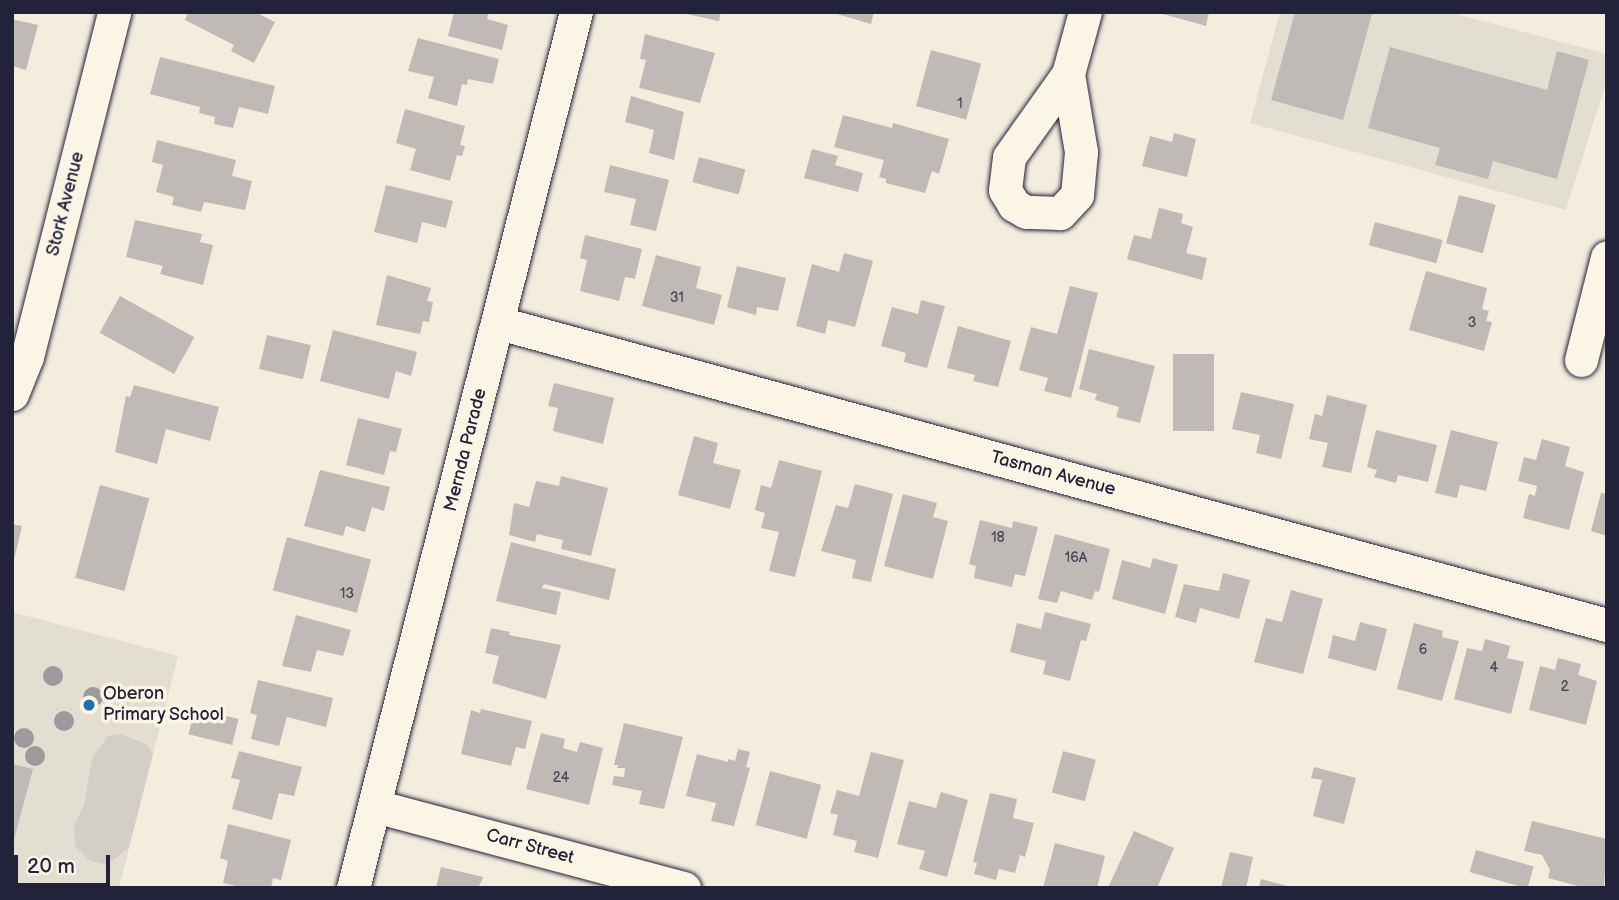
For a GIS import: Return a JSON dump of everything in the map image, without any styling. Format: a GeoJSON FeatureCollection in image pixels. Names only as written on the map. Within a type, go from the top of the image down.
{"type":"FeatureCollection","features":[{"type":"Feature","properties":{"kind":"street","name":"Stork Avenue"},"geometry":{"type":"LineString","coordinates":[[12,394],[27,357],[114,12]]}},
{"type":"Feature","properties":{"kind":"street","name":"Mernda Parade"},"geometry":{"type":"LineString","coordinates":[[353,888],[499,323],[576,12]]}},
{"type":"Feature","properties":{"kind":"street"},"geometry":{"type":"LineString","coordinates":[[1069,74],[1084,12]]}},
{"type":"Feature","properties":{"kind":"street"},"geometry":{"type":"LineString","coordinates":[[1581,360],[1607,257]]}},
{"type":"Feature","properties":{"kind":"street","name":"Tasman Avenue"},"geometry":{"type":"LineString","coordinates":[[499,323],[1607,625]]}},
{"type":"Feature","properties":{"kind":"street","name":"Carr Street"},"geometry":{"type":"LineString","coordinates":[[375,806],[684,888]]}},
{"type":"Feature","properties":{"kind":"shaded area"},"geometry":{"type":"Polygon","coordinates":[[[1280,12],[1448,12],[1607,54],[1607,79],[1566,210],[1250,123],[1280,12]]]}},
{"type":"Feature","properties":{"kind":"shaded area","name":"Oberon Primary School"},"geometry":{"type":"Polygon","coordinates":[[[12,612],[178,656],[119,888],[12,888],[12,612]]]}},
{"type":"Feature","properties":{"kind":"shaded area"},"geometry":{"type":"Polygon","coordinates":[[[120,734],[146,744],[153,754],[129,847],[107,865],[90,861],[75,846],[74,826],[84,805],[92,758],[108,736],[120,734]]]}},
{"type":"Feature","properties":{"kind":"building"},"geometry":{"type":"Polygon","coordinates":[[[188,12],[255,12],[275,22],[254,63],[231,51],[234,45],[185,20],[188,12]]]}},
{"type":"Feature","properties":{"kind":"building"},"geometry":{"type":"Polygon","coordinates":[[[454,12],[489,12],[487,19],[508,25],[502,50],[448,36],[454,12]]]}},
{"type":"Feature","properties":{"kind":"building"},"geometry":{"type":"Polygon","coordinates":[[[677,12],[721,12],[719,21],[677,12]]]}},
{"type":"Feature","properties":{"kind":"building"},"geometry":{"type":"Polygon","coordinates":[[[830,12],[874,12],[871,24],[830,12]]]}},
{"type":"Feature","properties":{"kind":"building"},"geometry":{"type":"Polygon","coordinates":[[[1156,12],[1209,12],[1206,26],[1156,12]]]}},
{"type":"Feature","properties":{"kind":"building"},"geometry":{"type":"Polygon","coordinates":[[[1295,12],[1372,14],[1343,120],[1271,100],[1295,12]]]}},
{"type":"Feature","properties":{"kind":"building"},"geometry":{"type":"Polygon","coordinates":[[[12,19],[38,25],[26,70],[12,66],[12,19]]]}},
{"type":"Feature","properties":{"kind":"building"},"geometry":{"type":"Polygon","coordinates":[[[645,34],[715,53],[700,103],[639,88],[646,60],[640,59],[645,34]]]}},
{"type":"Feature","properties":{"kind":"building"},"geometry":{"type":"Polygon","coordinates":[[[418,38],[499,59],[493,84],[468,79],[467,85],[462,84],[457,106],[428,98],[434,77],[408,71],[418,38]]]}},
{"type":"Feature","properties":{"kind":"building"},"geometry":{"type":"Polygon","coordinates":[[[1390,47],[1547,90],[1557,51],[1589,60],[1557,179],[1493,161],[1488,179],[1435,165],[1440,148],[1368,128],[1390,47]]]}},
{"type":"Feature","properties":{"kind":"building"},"geometry":{"type":"Polygon","coordinates":[[[931,50],[981,63],[966,119],[916,106],[931,50]]]}},
{"type":"Feature","properties":{"kind":"building"},"geometry":{"type":"Polygon","coordinates":[[[160,57],[275,86],[268,114],[239,107],[233,128],[214,124],[215,117],[199,113],[200,107],[150,94],[160,57]]]}},
{"type":"Feature","properties":{"kind":"building"},"geometry":{"type":"Polygon","coordinates":[[[631,96],[684,112],[674,160],[649,153],[654,130],[625,122],[631,96]]]}},
{"type":"Feature","properties":{"kind":"building"},"geometry":{"type":"Polygon","coordinates":[[[405,109],[465,126],[460,145],[465,146],[462,156],[457,155],[450,181],[410,170],[416,149],[396,143],[405,109]]]}},
{"type":"Feature","properties":{"kind":"building"},"geometry":{"type":"Polygon","coordinates":[[[843,115],[892,128],[893,123],[949,139],[939,174],[932,171],[925,193],[886,183],[886,179],[879,177],[884,160],[834,147],[843,115]]]}},
{"type":"Feature","properties":{"kind":"building"},"geometry":{"type":"Polygon","coordinates":[[[1174,133],[1196,139],[1187,177],[1142,166],[1150,136],[1172,142],[1174,133]]]}},
{"type":"Feature","properties":{"kind":"building"},"geometry":{"type":"Polygon","coordinates":[[[157,140],[236,160],[232,176],[252,181],[245,210],[204,202],[201,212],[172,205],[174,197],[156,192],[163,165],[152,162],[157,140]]]}},
{"type":"Feature","properties":{"kind":"building"},"geometry":{"type":"Polygon","coordinates":[[[812,149],[838,156],[835,165],[863,173],[858,192],[804,178],[812,149]]]}},
{"type":"Feature","properties":{"kind":"building"},"geometry":{"type":"Polygon","coordinates":[[[699,157],[745,169],[739,195],[692,182],[699,157]]]}},
{"type":"Feature","properties":{"kind":"building"},"geometry":{"type":"Polygon","coordinates":[[[610,165],[669,180],[656,231],[630,225],[636,199],[604,192],[610,165]]]}},
{"type":"Feature","properties":{"kind":"building"},"geometry":{"type":"Polygon","coordinates":[[[386,185],[453,201],[446,228],[422,222],[417,243],[374,232],[386,185]]]}},
{"type":"Feature","properties":{"kind":"building"},"geometry":{"type":"Polygon","coordinates":[[[1459,195],[1496,205],[1483,253],[1446,243],[1459,195]]]}},
{"type":"Feature","properties":{"kind":"building"},"geometry":{"type":"Polygon","coordinates":[[[1159,208],[1183,214],[1181,223],[1193,227],[1186,253],[1207,258],[1202,280],[1127,259],[1134,235],[1151,239],[1159,208]]]}},
{"type":"Feature","properties":{"kind":"building"},"geometry":{"type":"Polygon","coordinates":[[[135,220],[202,234],[200,242],[213,245],[203,285],[160,274],[163,266],[126,257],[135,220]]]}},
{"type":"Feature","properties":{"kind":"building"},"geometry":{"type":"Polygon","coordinates":[[[1375,222],[1443,240],[1436,263],[1369,245],[1375,222]]]}},
{"type":"Feature","properties":{"kind":"building"},"geometry":{"type":"Polygon","coordinates":[[[585,235],[642,249],[635,279],[625,277],[619,301],[580,291],[587,260],[580,258],[585,235]]]}},
{"type":"Feature","properties":{"kind":"building"},"geometry":{"type":"Polygon","coordinates":[[[844,253],[873,261],[855,327],[828,320],[825,334],[796,326],[812,264],[839,272],[844,253]]]}},
{"type":"Feature","properties":{"kind":"building"},"geometry":{"type":"Polygon","coordinates":[[[656,255],[701,267],[696,288],[722,295],[714,325],[642,306],[656,255]]]}},
{"type":"Feature","properties":{"kind":"building"},"geometry":{"type":"Polygon","coordinates":[[[737,266],[786,278],[778,311],[757,307],[756,315],[727,307],[737,266]]]}},
{"type":"Feature","properties":{"kind":"building"},"geometry":{"type":"Polygon","coordinates":[[[1426,271],[1487,288],[1482,309],[1489,311],[1486,321],[1492,322],[1484,351],[1409,330],[1426,271]]]}},
{"type":"Feature","properties":{"kind":"building"},"geometry":{"type":"Polygon","coordinates":[[[387,275],[431,288],[427,301],[433,302],[429,322],[423,321],[420,334],[376,325],[387,275]]]}},
{"type":"Feature","properties":{"kind":"building"},"geometry":{"type":"Polygon","coordinates":[[[1070,286],[1098,293],[1071,398],[1044,391],[1048,378],[1019,370],[1031,327],[1057,334],[1070,286]]]}},
{"type":"Feature","properties":{"kind":"building"},"geometry":{"type":"Polygon","coordinates":[[[120,296],[194,337],[174,374],[100,333],[120,296]]]}},
{"type":"Feature","properties":{"kind":"building"},"geometry":{"type":"Polygon","coordinates":[[[921,300],[945,306],[927,368],[904,362],[906,353],[881,346],[892,307],[918,314],[921,300]]]}},
{"type":"Feature","properties":{"kind":"building"},"geometry":{"type":"Polygon","coordinates":[[[958,326],[1011,341],[998,387],[973,381],[975,375],[947,368],[958,326]]]}},
{"type":"Feature","properties":{"kind":"building"},"geometry":{"type":"Polygon","coordinates":[[[333,330],[417,352],[411,376],[396,371],[389,399],[320,381],[333,330]]]}},
{"type":"Feature","properties":{"kind":"building"},"geometry":{"type":"Polygon","coordinates":[[[267,335],[311,345],[303,379],[259,369],[267,335]]]}},
{"type":"Feature","properties":{"kind":"building"},"geometry":{"type":"Polygon","coordinates":[[[1089,349],[1155,366],[1140,423],[1116,417],[1119,407],[1095,400],[1097,394],[1079,389],[1089,349]]]}},
{"type":"Feature","properties":{"kind":"building"},"geometry":{"type":"Polygon","coordinates":[[[1173,354],[1214,354],[1214,431],[1173,431],[1173,354]]]}},
{"type":"Feature","properties":{"kind":"building"},"geometry":{"type":"Polygon","coordinates":[[[554,383],[614,398],[603,444],[553,431],[558,408],[548,406],[554,383]]]}},
{"type":"Feature","properties":{"kind":"building"},"geometry":{"type":"Polygon","coordinates":[[[134,385],[219,407],[210,441],[166,429],[157,464],[115,452],[126,396],[130,397],[134,385]]]}},
{"type":"Feature","properties":{"kind":"building"},"geometry":{"type":"Polygon","coordinates":[[[1241,392],[1294,404],[1281,459],[1256,453],[1260,435],[1232,429],[1241,392]]]}},
{"type":"Feature","properties":{"kind":"building"},"geometry":{"type":"Polygon","coordinates":[[[1327,395],[1367,405],[1351,473],[1322,467],[1328,443],[1309,439],[1315,414],[1322,416],[1327,395]]]}},
{"type":"Feature","properties":{"kind":"building"},"geometry":{"type":"Polygon","coordinates":[[[358,418],[402,429],[396,452],[390,451],[384,475],[346,465],[358,418]]]}},
{"type":"Feature","properties":{"kind":"building"},"geometry":{"type":"Polygon","coordinates":[[[1376,430],[1437,445],[1428,482],[1398,475],[1396,483],[1374,477],[1377,470],[1367,467],[1376,430]]]}},
{"type":"Feature","properties":{"kind":"building"},"geometry":{"type":"Polygon","coordinates":[[[1451,430],[1498,442],[1486,491],[1460,485],[1457,498],[1435,493],[1451,430]]]}},
{"type":"Feature","properties":{"kind":"building"},"geometry":{"type":"Polygon","coordinates":[[[694,436],[718,443],[713,463],[741,470],[730,509],[678,495],[694,436]]]}},
{"type":"Feature","properties":{"kind":"building"},"geometry":{"type":"Polygon","coordinates":[[[1542,439],[1570,447],[1565,466],[1584,472],[1569,530],[1523,518],[1529,494],[1535,496],[1537,486],[1518,481],[1524,457],[1536,460],[1542,439]]]}},
{"type":"Feature","properties":{"kind":"building"},"geometry":{"type":"Polygon","coordinates":[[[779,460],[822,471],[795,577],[769,571],[779,532],[761,528],[765,513],[755,510],[761,485],[771,488],[779,460]]]}},
{"type":"Feature","properties":{"kind":"building"},"geometry":{"type":"Polygon","coordinates":[[[320,470],[390,487],[384,511],[372,507],[365,532],[346,526],[343,536],[304,526],[320,470]]]}},
{"type":"Feature","properties":{"kind":"building"},"geometry":{"type":"Polygon","coordinates":[[[561,476],[608,488],[591,556],[561,549],[563,540],[537,534],[535,542],[509,535],[514,503],[529,507],[536,481],[559,486],[561,476]]]}},
{"type":"Feature","properties":{"kind":"building"},"geometry":{"type":"Polygon","coordinates":[[[855,484],[893,494],[871,582],[852,578],[856,560],[821,551],[836,505],[848,508],[855,484]]]}},
{"type":"Feature","properties":{"kind":"building"},"geometry":{"type":"Polygon","coordinates":[[[100,485],[149,498],[124,591],[75,578],[100,485]]]}},
{"type":"Feature","properties":{"kind":"building"},"geometry":{"type":"Polygon","coordinates":[[[1601,493],[1607,494],[1607,536],[1591,531],[1601,493]]]}},
{"type":"Feature","properties":{"kind":"building"},"geometry":{"type":"Polygon","coordinates":[[[903,494],[937,503],[933,517],[948,521],[933,579],[884,566],[903,494]]]}},
{"type":"Feature","properties":{"kind":"building"},"geometry":{"type":"Polygon","coordinates":[[[980,520],[1012,528],[1013,521],[1038,527],[1025,576],[1015,574],[1012,587],[974,578],[976,566],[969,564],[980,520]]]}},
{"type":"Feature","properties":{"kind":"building"},"geometry":{"type":"Polygon","coordinates":[[[12,524],[22,526],[13,564],[12,564],[12,524]]]}},
{"type":"Feature","properties":{"kind":"building"},"geometry":{"type":"Polygon","coordinates":[[[1055,534],[1110,549],[1099,592],[1095,591],[1092,600],[1061,591],[1057,603],[1038,599],[1055,534]]]}},
{"type":"Feature","properties":{"kind":"building"},"geometry":{"type":"Polygon","coordinates":[[[287,537],[371,560],[357,613],[273,590],[287,537]]]}},
{"type":"Feature","properties":{"kind":"building"},"geometry":{"type":"Polygon","coordinates":[[[511,542],[616,569],[609,600],[544,584],[542,588],[561,592],[556,615],[496,601],[511,542]]]}},
{"type":"Feature","properties":{"kind":"building"},"geometry":{"type":"Polygon","coordinates":[[[1153,558],[1178,565],[1165,614],[1112,599],[1122,560],[1150,568],[1153,558]]]}},
{"type":"Feature","properties":{"kind":"building"},"geometry":{"type":"Polygon","coordinates":[[[1223,573],[1250,580],[1239,619],[1200,608],[1196,623],[1175,617],[1184,584],[1219,591],[1223,573]]]}},
{"type":"Feature","properties":{"kind":"building"},"geometry":{"type":"Polygon","coordinates":[[[1291,590],[1323,599],[1303,674],[1254,662],[1266,618],[1282,622],[1291,590]]]}},
{"type":"Feature","properties":{"kind":"building"},"geometry":{"type":"Polygon","coordinates":[[[1045,612],[1091,624],[1086,641],[1081,640],[1070,681],[1043,674],[1046,661],[1010,652],[1017,623],[1041,629],[1045,612]]]}},
{"type":"Feature","properties":{"kind":"building"},"geometry":{"type":"Polygon","coordinates":[[[296,615],[351,630],[343,656],[317,650],[311,672],[282,666],[296,615]]]}},
{"type":"Feature","properties":{"kind":"building"},"geometry":{"type":"Polygon","coordinates":[[[1360,622],[1387,629],[1376,671],[1328,658],[1333,635],[1355,641],[1360,622]]]}},
{"type":"Feature","properties":{"kind":"building"},"geometry":{"type":"Polygon","coordinates":[[[1414,623],[1443,631],[1442,637],[1459,641],[1442,701],[1397,689],[1414,623]]]}},
{"type":"Feature","properties":{"kind":"building"},"geometry":{"type":"Polygon","coordinates":[[[491,628],[510,632],[509,635],[561,645],[546,699],[492,683],[499,656],[485,653],[491,628]]]}},
{"type":"Feature","properties":{"kind":"building"},"geometry":{"type":"Polygon","coordinates":[[[1485,639],[1510,646],[1507,658],[1524,662],[1511,714],[1454,699],[1467,648],[1482,651],[1485,639]]]}},
{"type":"Feature","properties":{"kind":"building"},"geometry":{"type":"Polygon","coordinates":[[[1558,658],[1581,664],[1578,675],[1597,681],[1586,725],[1529,710],[1540,666],[1555,670],[1558,658]]]}},
{"type":"Feature","properties":{"kind":"building"},"geometry":{"type":"Polygon","coordinates":[[[258,680],[333,698],[326,727],[287,717],[279,746],[251,739],[257,715],[250,713],[258,680]]]}},
{"type":"Feature","properties":{"kind":"building"},"geometry":{"type":"Polygon","coordinates":[[[195,708],[239,719],[232,745],[188,734],[195,708]]]}},
{"type":"Feature","properties":{"kind":"building"},"geometry":{"type":"Polygon","coordinates":[[[481,709],[532,721],[525,749],[516,747],[511,766],[461,754],[471,710],[480,713],[481,709]]]}},
{"type":"Feature","properties":{"kind":"building"},"geometry":{"type":"Polygon","coordinates":[[[624,723],[683,737],[664,809],[639,804],[642,791],[612,785],[614,776],[624,777],[625,768],[617,768],[618,765],[614,765],[624,723]]]}},
{"type":"Feature","properties":{"kind":"building"},"geometry":{"type":"Polygon","coordinates":[[[541,733],[565,739],[563,748],[577,752],[580,742],[603,748],[589,805],[526,789],[541,733]]]}},
{"type":"Feature","properties":{"kind":"building"},"geometry":{"type":"Polygon","coordinates":[[[738,749],[750,752],[746,767],[750,768],[734,826],[711,821],[716,803],[686,796],[697,754],[728,762],[728,759],[735,761],[738,749]]]}},
{"type":"Feature","properties":{"kind":"building"},"geometry":{"type":"Polygon","coordinates":[[[239,751],[302,767],[294,796],[279,793],[272,820],[232,809],[240,780],[231,778],[239,751]]]}},
{"type":"Feature","properties":{"kind":"building"},"geometry":{"type":"Polygon","coordinates":[[[1063,751],[1096,760],[1085,801],[1052,793],[1063,751]]]}},
{"type":"Feature","properties":{"kind":"building"},"geometry":{"type":"Polygon","coordinates":[[[871,752],[904,760],[878,858],[854,852],[857,841],[833,835],[838,815],[830,813],[837,790],[859,796],[871,752]]]}},
{"type":"Feature","properties":{"kind":"building"},"geometry":{"type":"Polygon","coordinates":[[[12,764],[33,769],[13,843],[12,843],[12,764]]]}},
{"type":"Feature","properties":{"kind":"building"},"geometry":{"type":"Polygon","coordinates":[[[1314,767],[1356,778],[1344,824],[1313,816],[1322,780],[1311,778],[1314,767]]]}},
{"type":"Feature","properties":{"kind":"building"},"geometry":{"type":"Polygon","coordinates":[[[770,771],[821,785],[807,839],[756,825],[770,771]]]}},
{"type":"Feature","properties":{"kind":"building"},"geometry":{"type":"Polygon","coordinates":[[[941,792],[968,800],[947,877],[919,869],[925,851],[897,844],[909,801],[936,808],[941,792]]]}},
{"type":"Feature","properties":{"kind":"building"},"geometry":{"type":"Polygon","coordinates":[[[990,793],[1017,799],[1013,818],[1034,823],[1025,857],[1020,855],[1015,873],[999,869],[996,880],[974,874],[977,863],[973,862],[990,793]]]}},
{"type":"Feature","properties":{"kind":"building"},"geometry":{"type":"Polygon","coordinates":[[[1532,821],[1607,839],[1604,888],[1586,888],[1548,878],[1550,870],[1542,855],[1524,851],[1532,821]]]}},
{"type":"Feature","properties":{"kind":"building"},"geometry":{"type":"Polygon","coordinates":[[[228,824],[291,840],[281,880],[273,878],[271,888],[244,888],[223,883],[228,861],[220,858],[228,824]]]}},
{"type":"Feature","properties":{"kind":"building"},"geometry":{"type":"Polygon","coordinates":[[[1134,831],[1174,848],[1157,888],[1108,888],[1134,831]]]}},
{"type":"Feature","properties":{"kind":"building"},"geometry":{"type":"Polygon","coordinates":[[[1055,843],[1105,856],[1097,888],[1043,888],[1055,843]]]}},
{"type":"Feature","properties":{"kind":"building"},"geometry":{"type":"Polygon","coordinates":[[[1476,850],[1534,867],[1528,888],[1470,872],[1476,850]]]}},
{"type":"Feature","properties":{"kind":"building"},"geometry":{"type":"Polygon","coordinates":[[[1230,852],[1253,857],[1246,888],[1221,888],[1230,852]]]}},
{"type":"Feature","properties":{"kind":"building"},"geometry":{"type":"Polygon","coordinates":[[[441,867],[483,877],[478,888],[436,888],[441,867]]]}},
{"type":"Feature","properties":{"kind":"building"},"geometry":{"type":"Polygon","coordinates":[[[1261,879],[1291,887],[1291,888],[1259,888],[1261,879]]]}},
{"type":"Feature","properties":{"kind":"place","name":"Oberon Primary School"},"geometry":{"type":"Point","coordinates":[89,705]}}]}
